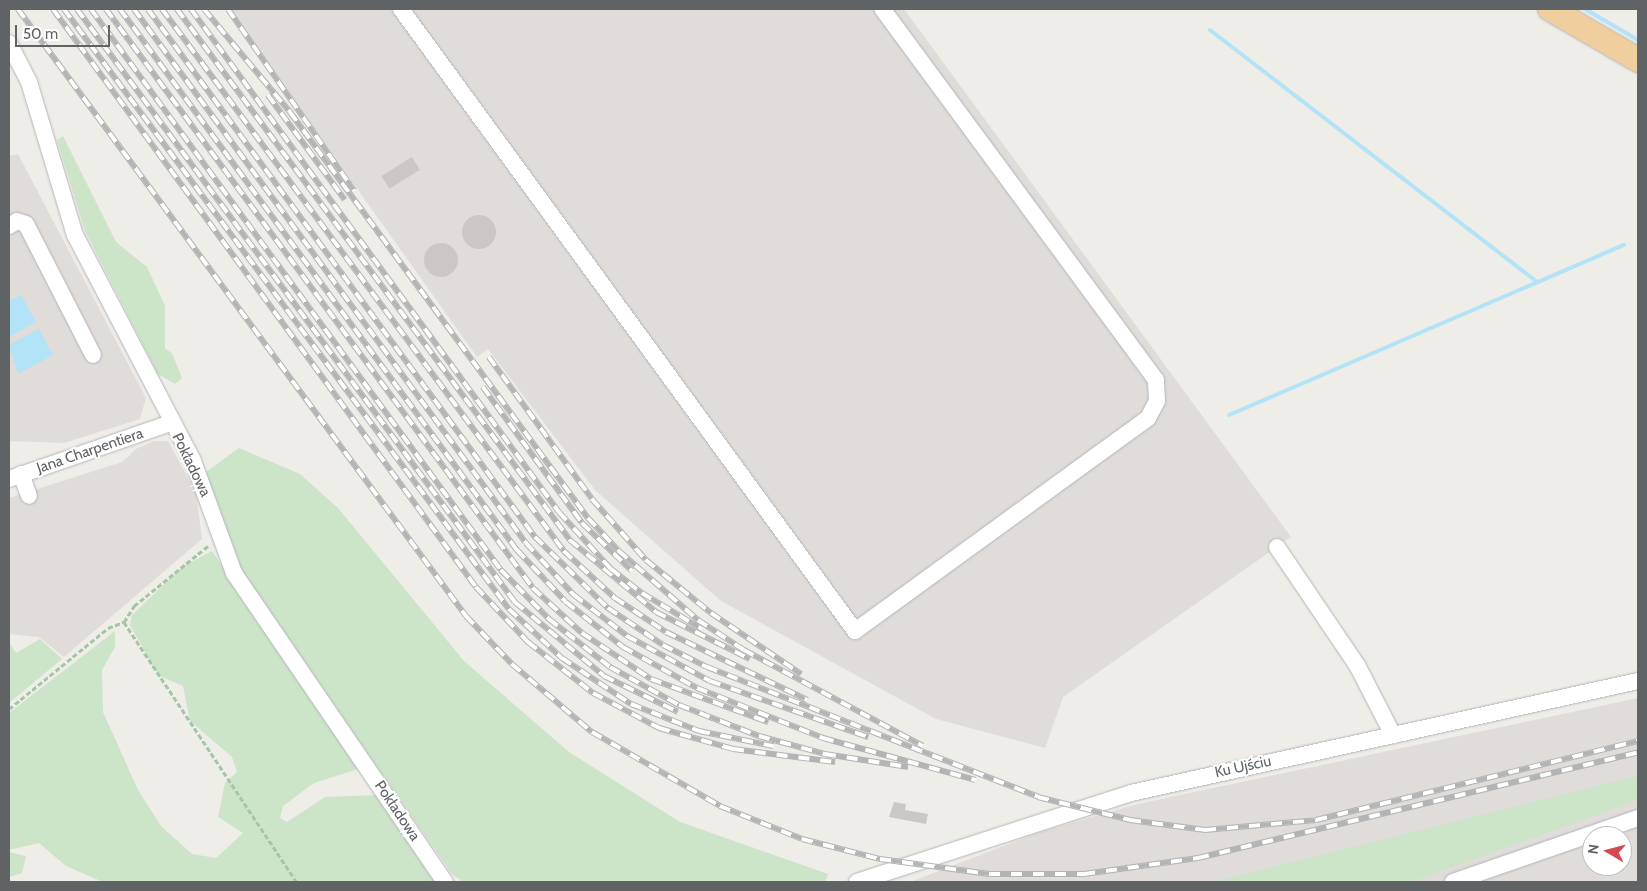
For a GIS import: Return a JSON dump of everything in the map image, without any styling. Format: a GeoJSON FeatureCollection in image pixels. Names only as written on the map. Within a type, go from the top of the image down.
{"type":"FeatureCollection","features":[{"type":"Feature","properties":{"kind":"highway"},"geometry":{"type":"LineString","coordinates":[[1550,9],[1638,60]]}},
{"type":"Feature","properties":{"kind":"street"},"geometry":{"type":"LineString","coordinates":[[401,9],[856,631],[1148,418],[1157,401],[1156,380],[882,9]]}},
{"type":"Feature","properties":{"kind":"street","name":"Pokładowa"},"geometry":{"type":"LineString","coordinates":[[9,43],[29,82],[75,235],[207,492],[218,539],[234,573],[445,882]]}},
{"type":"Feature","properties":{"kind":"street"},"geometry":{"type":"LineString","coordinates":[[9,226],[17,221],[26,224],[93,355]]}},
{"type":"Feature","properties":{"kind":"street","name":"Jana Charpentiera"},"geometry":{"type":"LineString","coordinates":[[13,475],[171,424]]}},
{"type":"Feature","properties":{"kind":"street"},"geometry":{"type":"LineString","coordinates":[[13,475],[28,496]]}},
{"type":"Feature","properties":{"kind":"street"},"geometry":{"type":"LineString","coordinates":[[1277,547],[1357,665],[1393,735]]}},
{"type":"Feature","properties":{"kind":"street","name":"Ku Ujściu"},"geometry":{"type":"LineString","coordinates":[[857,882],[1097,802],[1638,681]]}},
{"type":"Feature","properties":{"kind":"street"},"geometry":{"type":"LineString","coordinates":[[1453,882],[1638,818]]}},
{"type":"Feature","properties":{"kind":"path"},"geometry":{"type":"LineString","coordinates":[[9,709],[108,628],[124,622],[134,606],[206,546]]}},
{"type":"Feature","properties":{"kind":"path"},"geometry":{"type":"LineString","coordinates":[[124,622],[297,882]]}},
{"type":"Feature","properties":{"kind":"shaded area"},"geometry":{"type":"Polygon","coordinates":[[[229,9],[904,9],[1291,537],[1063,697],[1045,748],[936,719],[721,601],[595,490],[488,349],[477,357],[229,9]]]}},
{"type":"Feature","properties":{"kind":"shaded area"},"geometry":{"type":"Polygon","coordinates":[[[18,154],[146,398],[140,419],[64,443],[9,441],[9,156],[18,154]]]}},
{"type":"Feature","properties":{"kind":"shaded area"},"geometry":{"type":"Polygon","coordinates":[[[154,441],[168,441],[196,493],[202,539],[64,657],[39,637],[9,634],[9,498],[122,462],[136,449],[154,441]]]}},
{"type":"Feature","properties":{"kind":"shaded area"},"geometry":{"type":"Polygon","coordinates":[[[1638,698],[1638,882],[910,882],[1040,832],[1138,804],[1638,698]]]}},
{"type":"Feature","properties":{"kind":"green space"},"geometry":{"type":"Polygon","coordinates":[[[63,136],[116,242],[147,267],[165,306],[165,349],[172,353],[182,378],[175,384],[158,374],[85,231],[57,140],[63,136]]]}},
{"type":"Feature","properties":{"kind":"green space"},"geometry":{"type":"Polygon","coordinates":[[[239,448],[300,474],[338,508],[464,661],[569,752],[680,822],[828,874],[825,882],[463,882],[452,874],[243,575],[206,472],[239,448]]]}},
{"type":"Feature","properties":{"kind":"green space"},"geometry":{"type":"Polygon","coordinates":[[[212,551],[358,769],[314,783],[283,806],[280,818],[287,822],[325,797],[378,795],[439,882],[103,882],[66,866],[39,843],[9,850],[9,713],[115,631],[115,647],[102,670],[103,712],[138,790],[161,826],[192,854],[216,858],[243,833],[218,817],[225,783],[237,772],[232,757],[190,721],[183,686],[158,675],[130,625],[132,615],[182,567],[212,551]]]}},
{"type":"Feature","properties":{"kind":"green space"},"geometry":{"type":"Polygon","coordinates":[[[40,639],[62,659],[9,703],[9,642],[16,653],[40,639]]]}},
{"type":"Feature","properties":{"kind":"green space"},"geometry":{"type":"Polygon","coordinates":[[[1638,776],[1638,800],[1411,882],[1212,882],[1638,776]]]}},
{"type":"Feature","properties":{"kind":"green space"},"geometry":{"type":"Polygon","coordinates":[[[9,852],[26,856],[22,873],[9,877],[9,852]]]}},
{"type":"Feature","properties":{"kind":"water"},"geometry":{"type":"Polygon","coordinates":[[[21,295],[36,322],[9,337],[9,301],[21,295]]]}},
{"type":"Feature","properties":{"kind":"water"},"geometry":{"type":"Polygon","coordinates":[[[39,329],[53,355],[18,374],[9,345],[39,329]]]}},
{"type":"Feature","properties":{"kind":"building"},"geometry":{"type":"Polygon","coordinates":[[[412,157],[420,170],[389,189],[381,176],[412,157]]]}},
{"type":"Feature","properties":{"kind":"building"},"geometry":{"type":"Polygon","coordinates":[[[479,215],[491,220],[496,232],[491,244],[479,249],[467,244],[462,232],[467,220],[479,215]]]}},
{"type":"Feature","properties":{"kind":"building"},"geometry":{"type":"Polygon","coordinates":[[[441,243],[448,244],[453,248],[457,253],[457,267],[453,272],[448,276],[441,277],[434,276],[429,272],[425,267],[424,260],[425,253],[429,248],[434,244],[441,243]]]}},
{"type":"Feature","properties":{"kind":"building"},"geometry":{"type":"Polygon","coordinates":[[[894,802],[906,804],[905,810],[928,814],[926,824],[889,817],[894,802]]]}},
{"type":"Feature","properties":{"kind":"waterway"},"geometry":{"type":"LineString","coordinates":[[1585,9],[1638,40]]}},
{"type":"Feature","properties":{"kind":"waterway"},"geometry":{"type":"LineString","coordinates":[[1210,30],[1537,282]]}},
{"type":"Feature","properties":{"kind":"waterway"},"geometry":{"type":"LineString","coordinates":[[1229,415],[1624,245]]}},
{"type":"Feature","properties":{"kind":"railway"},"geometry":{"type":"LineString","coordinates":[[18,9],[466,616],[512,664],[592,732],[720,806],[802,839],[880,859],[989,874],[1084,874],[1198,858],[1638,752]]}},
{"type":"Feature","properties":{"kind":"railway"},"geometry":{"type":"LineString","coordinates":[[53,9],[476,587],[528,642],[593,693],[659,728],[733,749],[835,762]]}},
{"type":"Feature","properties":{"kind":"railway"},"geometry":{"type":"LineString","coordinates":[[64,9],[509,609],[562,658],[631,704],[699,731],[773,746]]}},
{"type":"Feature","properties":{"kind":"railway"},"geometry":{"type":"LineString","coordinates":[[77,9],[515,602],[604,676],[678,712]]}},
{"type":"Feature","properties":{"kind":"railway"},"geometry":{"type":"LineString","coordinates":[[91,9],[501,570],[549,619],[610,667],[679,705],[759,736],[825,754],[908,767]]}},
{"type":"Feature","properties":{"kind":"railway"},"geometry":{"type":"LineString","coordinates":[[106,9],[533,588],[582,633],[651,679],[768,722]]}},
{"type":"Feature","properties":{"kind":"railway"},"geometry":{"type":"LineString","coordinates":[[120,9],[517,550],[566,602],[623,647],[697,688],[823,738],[975,780]]}},
{"type":"Feature","properties":{"kind":"railway"},"geometry":{"type":"LineString","coordinates":[[134,9],[526,543],[574,595],[627,636],[710,681],[868,737]]}},
{"type":"Feature","properties":{"kind":"railway"},"geometry":{"type":"LineString","coordinates":[[148,9],[535,537],[608,608],[663,645],[707,667],[1038,797],[1130,820],[1205,830],[1316,820],[1638,741]]}},
{"type":"Feature","properties":{"kind":"railway"},"geometry":{"type":"LineString","coordinates":[[162,9],[564,551],[615,598],[666,632],[807,700]]}},
{"type":"Feature","properties":{"kind":"railway"},"geometry":{"type":"LineString","coordinates":[[177,9],[570,540],[656,612],[750,659]]}},
{"type":"Feature","properties":{"kind":"railway"},"geometry":{"type":"LineString","coordinates":[[191,9],[559,512],[611,569],[642,593],[702,629]]}},
{"type":"Feature","properties":{"kind":"railway"},"geometry":{"type":"LineString","coordinates":[[204,9],[290,112],[588,518],[619,551],[698,620],[744,650],[923,746]]}},
{"type":"Feature","properties":{"kind":"railway"},"geometry":{"type":"LineString","coordinates":[[228,9],[354,190]]}},
{"type":"Feature","properties":{"kind":"railway"},"geometry":{"type":"LineString","coordinates":[[268,95],[345,200]]}},
{"type":"Feature","properties":{"kind":"railway"},"geometry":{"type":"LineString","coordinates":[[489,357],[592,499],[646,560],[711,613],[801,674]]}},
{"type":"Feature","properties":{"kind":"railway"},"geometry":{"type":"LineString","coordinates":[[483,387],[582,523],[632,571]]}}]}
